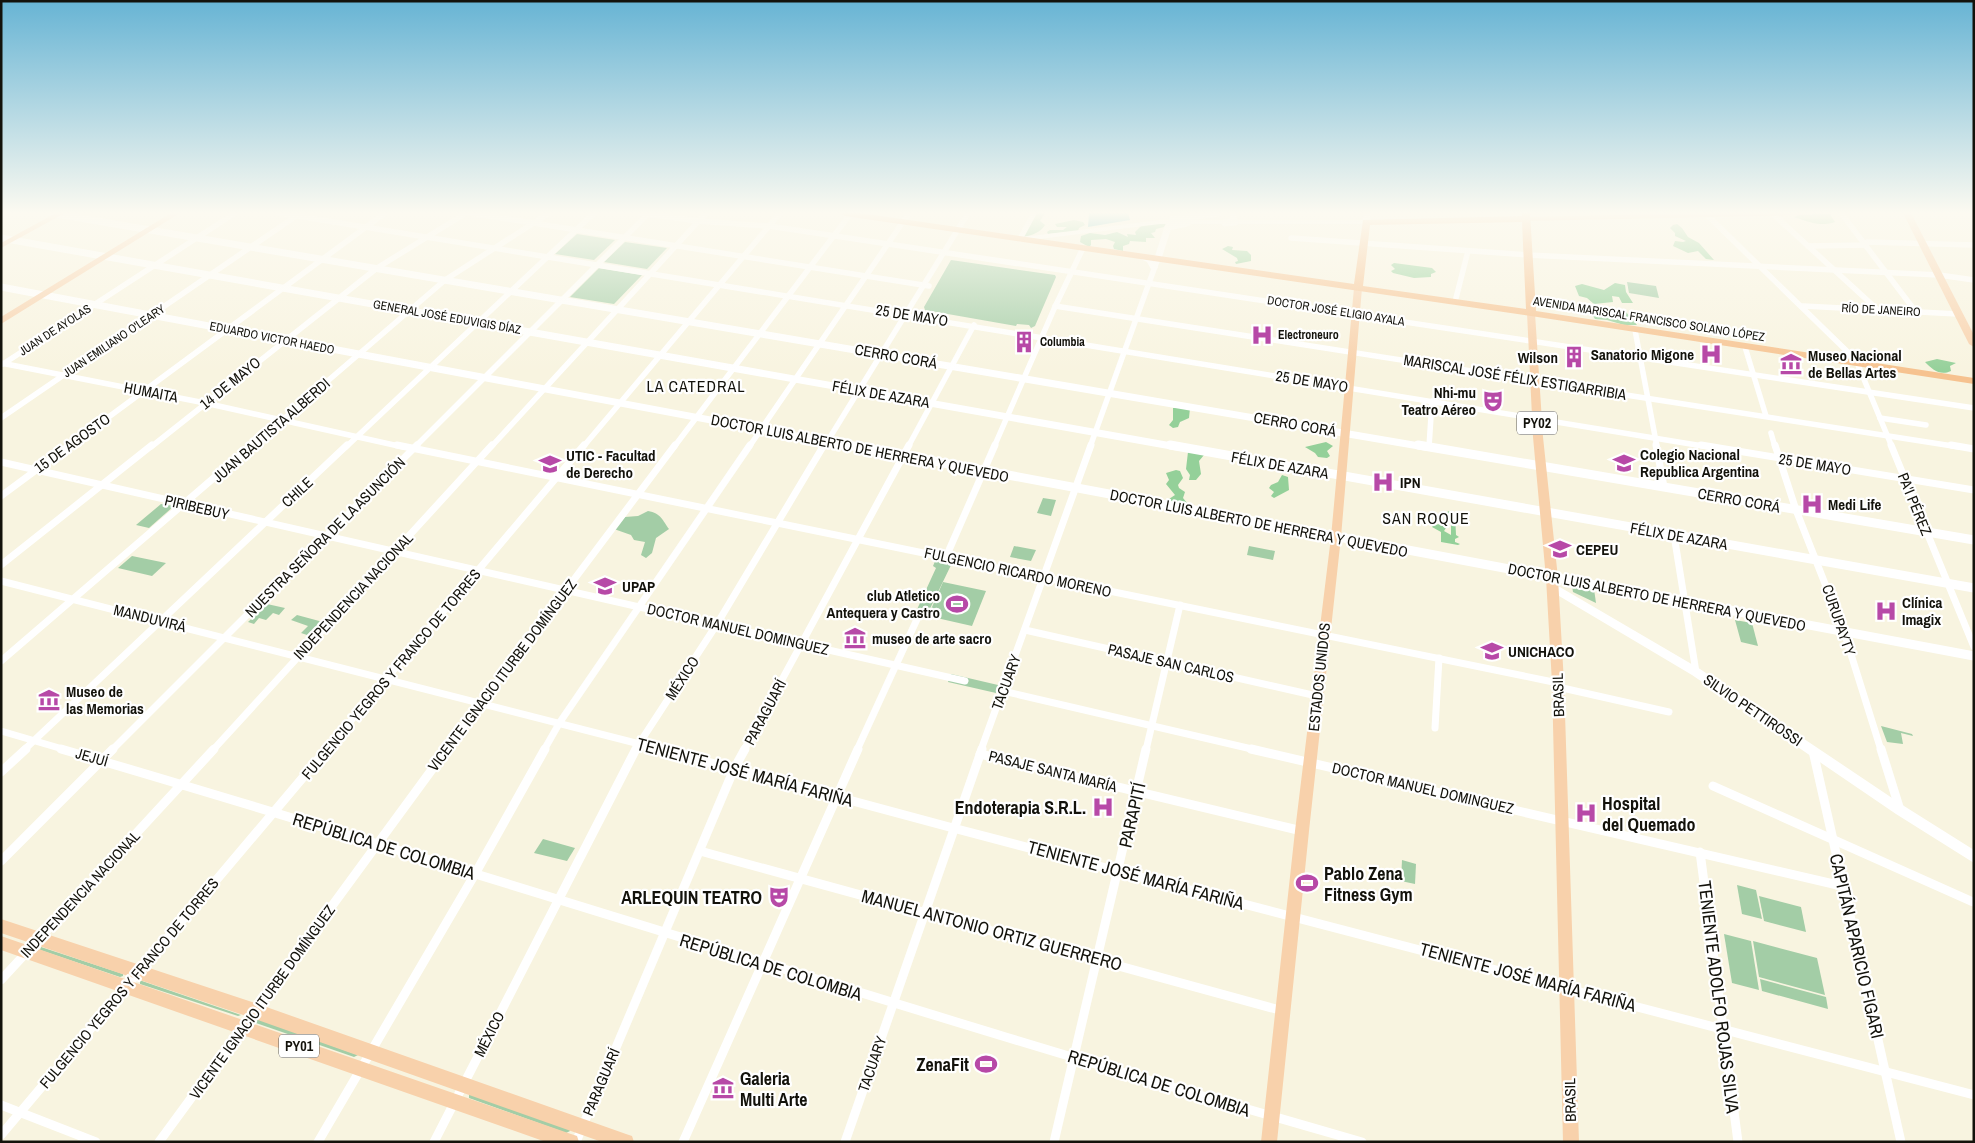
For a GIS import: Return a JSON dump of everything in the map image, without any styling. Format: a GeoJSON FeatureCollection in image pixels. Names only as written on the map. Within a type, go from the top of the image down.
{"type":"FeatureCollection","features":[{"type":"Feature","properties":{"kind":"highway","name":"AVENIDA MARISCAL FRANCISCO SOLANO LÓPEZ"},"geometry":{"type":"LineString","coordinates":[[1183,266],[1358,288],[1974,379]]}},
{"type":"Feature","properties":{"kind":"highway","name":"ESTADOS UNIDOS"},"geometry":{"type":"LineString","coordinates":[[1358,288],[1360,266]]}},
{"type":"Feature","properties":{"kind":"highway","name":"BRASIL"},"geometry":{"type":"LineString","coordinates":[[1529,266],[1531,313]]}},
{"type":"Feature","properties":{"kind":"highway","name":"AVENIDA MARISCAL FRANCISCO SOLANO LÓPEZ"},"geometry":{"type":"LineString","coordinates":[[1531,313],[1926,374],[1974,379]]}},
{"type":"Feature","properties":{"kind":"highway"},"geometry":{"type":"LineString","coordinates":[[1636,330],[1677,334]]}},
{"type":"Feature","properties":{"kind":"main road"},"geometry":{"type":"LineString","coordinates":[[1,321],[89,266]]}},
{"type":"Feature","properties":{"kind":"main road"},"geometry":{"type":"LineString","coordinates":[[1935,266],[1958,314],[1970,331],[1974,344]]}},
{"type":"Feature","properties":{"kind":"main road","name":"ESTADOS UNIDOS"},"geometry":{"type":"LineString","coordinates":[[1269,1142],[1336,537],[1358,288]]}},
{"type":"Feature","properties":{"kind":"main road","name":"BRASIL"},"geometry":{"type":"LineString","coordinates":[[1531,313],[1540,466],[1552,582],[1558,685],[1571,1142]]}},
{"type":"Feature","properties":{"kind":"main road","name":"SILVIO PETTIROSSI"},"geometry":{"type":"LineString","coordinates":[[1552,582],[1696,672],[1900,810],[1974,857]]}},
{"type":"Feature","properties":{"kind":"main road"},"geometry":{"type":"LineString","coordinates":[[1,926],[38,939]]}},
{"type":"Feature","properties":{"kind":"main road","name":"PY01"},"geometry":{"type":"LineString","coordinates":[[38,939],[255,1011],[463,1085],[579,1135],[626,1142]]}},
{"type":"Feature","properties":{"kind":"main road","name":"PY01"},"geometry":{"type":"LineString","coordinates":[[1,943],[571,1142]]}},
{"type":"Feature","properties":{"kind":"street","name":"JUAN DE AYOLAS"},"geometry":{"type":"LineString","coordinates":[[2,364],[153,266]]}},
{"type":"Feature","properties":{"kind":"street","name":"GENERAL JOSÉ EDUVIGIS DÍAZ"},"geometry":{"type":"LineString","coordinates":[[163,266],[586,341]]}},
{"type":"Feature","properties":{"kind":"street","name":"JUAN EMILIANO O'LEARY"},"geometry":{"type":"LineString","coordinates":[[1,418],[223,266]]}},
{"type":"Feature","properties":{"kind":"street","name":"15 DE AGOSTO"},"geometry":{"type":"LineString","coordinates":[[1,496],[312,266]]}},
{"type":"Feature","properties":{"kind":"street","name":"CERRO CORÁ"},"geometry":{"type":"LineString","coordinates":[[368,266],[1974,540]]}},
{"type":"Feature","properties":{"kind":"street","name":"14 DE MAYO"},"geometry":{"type":"LineString","coordinates":[[1,565],[380,266]]}},
{"type":"Feature","properties":{"kind":"street","name":"JUAN BAUTISTA ALBERDI"},"geometry":{"type":"LineString","coordinates":[[1,661],[445,280],[465,266]]}},
{"type":"Feature","properties":{"kind":"street","name":"CHILE"},"geometry":{"type":"LineString","coordinates":[[1,772],[536,266]]}},
{"type":"Feature","properties":{"kind":"street","name":"NUESTRA SEÑORA DE LA ASUNCIÓN"},"geometry":{"type":"LineString","coordinates":[[1,861],[595,266]]}},
{"type":"Feature","properties":{"kind":"street","name":"25 DE MAYO"},"geometry":{"type":"LineString","coordinates":[[613,266],[1974,490]]}},
{"type":"Feature","properties":{"kind":"street","name":"INDEPENDENCIA NACIONAL"},"geometry":{"type":"LineString","coordinates":[[1,980],[655,266]]}},
{"type":"Feature","properties":{"kind":"street","name":"FULGENCIO YEGROS Y FRANCO DE TORRES"},"geometry":{"type":"LineString","coordinates":[[1,1136],[735,266]]}},
{"type":"Feature","properties":{"kind":"street"},"geometry":{"type":"LineString","coordinates":[[800,266],[926,286]]}},
{"type":"Feature","properties":{"kind":"street"},"geometry":{"type":"LineString","coordinates":[[318,1142],[475,874],[560,722],[873,266]]}},
{"type":"Feature","properties":{"kind":"street","name":"MÉXICO"},"geometry":{"type":"LineString","coordinates":[[434,1142],[639,744],[717,624],[880,353],[926,286],[936,266]]}},
{"type":"Feature","properties":{"kind":"street","name":"DOCTOR JOSÉ ELIGIO AYALA"},"geometry":{"type":"LineString","coordinates":[[1035,266],[1974,408]]}},
{"type":"Feature","properties":{"kind":"street"},"geometry":{"type":"LineString","coordinates":[[946,557],[1055,306],[1075,266]]}},
{"type":"Feature","properties":{"kind":"street","name":"TACUARY"},"geometry":{"type":"LineString","coordinates":[[845,1142],[953,828],[1155,266]]}},
{"type":"Feature","properties":{"kind":"street"},"geometry":{"type":"LineString","coordinates":[[1455,302],[1464,266]]}},
{"type":"Feature","properties":{"kind":"street"},"geometry":{"type":"LineString","coordinates":[[1731,266],[1939,275],[1974,280]]}},
{"type":"Feature","properties":{"kind":"street"},"geometry":{"type":"LineString","coordinates":[[1831,266],[1878,310]]}},
{"type":"Feature","properties":{"kind":"street"},"geometry":{"type":"LineString","coordinates":[[1883,266],[1916,312]]}},
{"type":"Feature","properties":{"kind":"street","name":"VICENTE IGNACIO ITURBE DOMÍNGUEZ"},"geometry":{"type":"LineString","coordinates":[[159,1142],[480,703],[810,268]]}},
{"type":"Feature","properties":{"kind":"street"},"geometry":{"type":"LineString","coordinates":[[1761,268],[1803,306],[1857,362]]}},
{"type":"Feature","properties":{"kind":"street","name":"EDUARDO VICTOR HAEDO"},"geometry":{"type":"LineString","coordinates":[[1,287],[543,389]]}},
{"type":"Feature","properties":{"kind":"street","name":"MARISCAL JOSÉ FÉLIX ESTIGARRIBIA"},"geometry":{"type":"LineString","coordinates":[[1055,306],[1974,449]]}},
{"type":"Feature","properties":{"kind":"street","name":"RÍO DE JANEIRO"},"geometry":{"type":"LineString","coordinates":[[1803,306],[1958,314]]}},
{"type":"Feature","properties":{"kind":"street","name":"PARAGUARÍ"},"geometry":{"type":"LineString","coordinates":[[579,1135],[734,769],[974,326]]}},
{"type":"Feature","properties":{"kind":"street"},"geometry":{"type":"LineString","coordinates":[[1636,330],[1664,487]]}},
{"type":"Feature","properties":{"kind":"street","name":"FÉLIX DE AZARA"},"geometry":{"type":"LineString","coordinates":[[586,341],[1974,588]]}},
{"type":"Feature","properties":{"kind":"street"},"geometry":{"type":"LineString","coordinates":[[1745,347],[1766,416]]}},
{"type":"Feature","properties":{"kind":"street","name":"PA'I PÉREZ"},"geometry":{"type":"LineString","coordinates":[[1857,362],[1974,647]]}},
{"type":"Feature","properties":{"kind":"street","name":"HUMAITA"},"geometry":{"type":"LineString","coordinates":[[2,364],[205,403],[282,421],[477,461]]}},
{"type":"Feature","properties":{"kind":"street","name":"DOCTOR LUIS ALBERTO DE HERRERA Y QUEVEDO"},"geometry":{"type":"LineString","coordinates":[[543,389],[1526,573],[1552,582],[1685,602],[1974,656]]}},
{"type":"Feature","properties":{"kind":"street"},"geometry":{"type":"LineString","coordinates":[[1430,447],[1432,400]]}},
{"type":"Feature","properties":{"kind":"street"},"geometry":{"type":"LineString","coordinates":[[1880,418],[1926,425]]}},
{"type":"Feature","properties":{"kind":"street","name":"CURUPAYTY"},"geometry":{"type":"LineString","coordinates":[[1771,433],[1796,510],[1844,632],[1900,810]]}},
{"type":"Feature","properties":{"kind":"street","name":"FULGENCIO RICARDO MORENO"},"geometry":{"type":"LineString","coordinates":[[477,461],[1440,658],[1669,712]]}},
{"type":"Feature","properties":{"kind":"street","name":"PIRIBEBUY"},"geometry":{"type":"LineString","coordinates":[[1,462],[393,552]]}},
{"type":"Feature","properties":{"kind":"street"},"geometry":{"type":"LineString","coordinates":[[1674,535],[1696,672]]}},
{"type":"Feature","properties":{"kind":"street","name":"DOCTOR MANUEL DOMINGUEZ"},"geometry":{"type":"LineString","coordinates":[[393,552],[965,681]]}},
{"type":"Feature","properties":{"kind":"street","name":"MANDUVIRÁ"},"geometry":{"type":"LineString","coordinates":[[1,580],[299,655]]}},
{"type":"Feature","properties":{"kind":"street","name":"PARAPITÍ"},"geometry":{"type":"LineString","coordinates":[[1054,1142],[1180,605]]}},
{"type":"Feature","properties":{"kind":"street"},"geometry":{"type":"LineString","coordinates":[[684,1142],[836,796],[918,617]]}},
{"type":"Feature","properties":{"kind":"street","name":"PASAJE SAN CARLOS"},"geometry":{"type":"LineString","coordinates":[[1025,630],[1317,696]]}},
{"type":"Feature","properties":{"kind":"street","name":"TENIENTE JOSÉ MARÍA FARIÑA"},"geometry":{"type":"LineString","coordinates":[[299,655],[560,722],[953,828],[1974,1095]]}},
{"type":"Feature","properties":{"kind":"street"},"geometry":{"type":"LineString","coordinates":[[1435,728],[1440,658]]}},
{"type":"Feature","properties":{"kind":"street","name":"DOCTOR MANUEL DOMINGUEZ"},"geometry":{"type":"LineString","coordinates":[[1003,691],[1842,886]]}},
{"type":"Feature","properties":{"kind":"street","name":"JEJUÍ"},"geometry":{"type":"LineString","coordinates":[[1,731],[182,783]]}},
{"type":"Feature","properties":{"kind":"street","name":"CAPITÁN APARICIO FIGARI"},"geometry":{"type":"LineString","coordinates":[[1813,751],[1901,1142]]}},
{"type":"Feature","properties":{"kind":"street","name":"PASAJE SANTA MARÍA"},"geometry":{"type":"LineString","coordinates":[[980,754],[1302,831]]}},
{"type":"Feature","properties":{"kind":"street","name":"REPÚBLICA DE COLOMBIA"},"geometry":{"type":"LineString","coordinates":[[182,783],[892,1004],[1362,1142]]}},
{"type":"Feature","properties":{"kind":"street"},"geometry":{"type":"LineString","coordinates":[[1713,786],[1973,902]]}},
{"type":"Feature","properties":{"kind":"street","name":"MANUEL ANTONIO ORTIZ GUERRERO"},"geometry":{"type":"LineString","coordinates":[[700,851],[1283,1011]]}},
{"type":"Feature","properties":{"kind":"street","name":"TENIENTE ADOLFO ROJAS SILVA"},"geometry":{"type":"LineString","coordinates":[[1700,852],[1740,1141]]}},
{"type":"Feature","properties":{"kind":"street"},"geometry":{"type":"LineString","coordinates":[[1,1105],[96,1142]]}},
{"type":"Feature","properties":{"kind":"green space"},"geometry":{"type":"Polygon","coordinates":[[[631,266],[650,266],[647,269],[631,266]]]}},
{"type":"Feature","properties":{"kind":"green space"},"geometry":{"type":"Polygon","coordinates":[[[947,266],[995,266],[1055,275],[1056,277],[1035,326],[1031,328],[1029,325],[1017,324],[1016,326],[925,310],[924,307],[947,266]]]}},
{"type":"Feature","properties":{"kind":"green space"},"geometry":{"type":"Polygon","coordinates":[[[1392,266],[1419,266],[1432,268],[1436,272],[1431,274],[1431,277],[1414,278],[1391,271],[1395,269],[1392,266]]]}},
{"type":"Feature","properties":{"kind":"green space"},"geometry":{"type":"Polygon","coordinates":[[[599,268],[642,275],[614,304],[570,297],[599,268]]]}},
{"type":"Feature","properties":{"kind":"green space"},"geometry":{"type":"Polygon","coordinates":[[[1627,282],[1656,286],[1659,298],[1629,293],[1627,282]]]}},
{"type":"Feature","properties":{"kind":"green space"},"geometry":{"type":"Polygon","coordinates":[[[1615,283],[1625,285],[1626,292],[1633,303],[1622,303],[1619,297],[1612,296],[1613,302],[1594,304],[1587,298],[1579,296],[1575,286],[1582,284],[1604,290],[1615,283]]]}},
{"type":"Feature","properties":{"kind":"green space"},"geometry":{"type":"Polygon","coordinates":[[[1599,311],[1615,319],[1621,317],[1622,312],[1626,312],[1637,325],[1624,325],[1595,319],[1593,312],[1599,311]]]}},
{"type":"Feature","properties":{"kind":"green space"},"geometry":{"type":"Polygon","coordinates":[[[1937,359],[1956,363],[1950,366],[1951,371],[1943,373],[1934,370],[1925,362],[1937,359]]]}},
{"type":"Feature","properties":{"kind":"green space"},"geometry":{"type":"Polygon","coordinates":[[[1173,408],[1190,408],[1189,418],[1180,422],[1178,427],[1173,428],[1169,425],[1173,420],[1173,408]]]}},
{"type":"Feature","properties":{"kind":"green space"},"geometry":{"type":"Polygon","coordinates":[[[1326,442],[1333,446],[1327,451],[1330,456],[1327,458],[1318,457],[1305,447],[1326,442]]]}},
{"type":"Feature","properties":{"kind":"green space"},"geometry":{"type":"Polygon","coordinates":[[[1188,452],[1204,455],[1199,461],[1201,474],[1196,480],[1189,480],[1190,475],[1186,469],[1188,452]]]}},
{"type":"Feature","properties":{"kind":"green space"},"geometry":{"type":"Polygon","coordinates":[[[1176,470],[1180,471],[1183,478],[1178,485],[1185,492],[1183,498],[1188,504],[1169,503],[1169,499],[1175,495],[1166,484],[1169,480],[1166,473],[1176,470]]]}},
{"type":"Feature","properties":{"kind":"green space"},"geometry":{"type":"Polygon","coordinates":[[[1282,475],[1288,477],[1289,490],[1274,498],[1271,496],[1274,492],[1269,488],[1278,482],[1282,475]]]}},
{"type":"Feature","properties":{"kind":"green space"},"geometry":{"type":"Polygon","coordinates":[[[1043,498],[1056,500],[1051,516],[1037,513],[1043,498]]]}},
{"type":"Feature","properties":{"kind":"green space"},"geometry":{"type":"Polygon","coordinates":[[[161,504],[174,506],[149,528],[136,525],[161,504]]]}},
{"type":"Feature","properties":{"kind":"green space"},"geometry":{"type":"Polygon","coordinates":[[[648,511],[659,515],[669,529],[656,538],[652,553],[646,558],[641,555],[645,542],[634,540],[631,535],[614,529],[625,517],[638,516],[648,511]]]}},
{"type":"Feature","properties":{"kind":"green space"},"geometry":{"type":"Polygon","coordinates":[[[1449,511],[1455,514],[1456,535],[1459,537],[1455,539],[1455,542],[1460,544],[1458,545],[1441,542],[1441,532],[1432,527],[1433,525],[1440,524],[1446,528],[1444,531],[1451,535],[1451,520],[1446,513],[1449,511]]]}},
{"type":"Feature","properties":{"kind":"green space"},"geometry":{"type":"Polygon","coordinates":[[[1014,546],[1036,550],[1031,561],[1010,557],[1014,546]]]}},
{"type":"Feature","properties":{"kind":"green space"},"geometry":{"type":"Polygon","coordinates":[[[1249,546],[1275,551],[1273,560],[1247,555],[1249,546]]]}},
{"type":"Feature","properties":{"kind":"green space"},"geometry":{"type":"Polygon","coordinates":[[[132,556],[166,563],[152,576],[118,568],[132,556]]]}},
{"type":"Feature","properties":{"kind":"green space"},"geometry":{"type":"Polygon","coordinates":[[[936,559],[952,563],[925,619],[914,616],[936,568],[933,566],[936,559]]]}},
{"type":"Feature","properties":{"kind":"green space","name":"club Atletico Antequera y Castro"},"geometry":{"type":"Polygon","coordinates":[[[943,582],[986,591],[972,626],[928,616],[943,582]]]}},
{"type":"Feature","properties":{"kind":"green space"},"geometry":{"type":"Polygon","coordinates":[[[1572,586],[1594,589],[1596,603],[1573,592],[1572,586]]]}},
{"type":"Feature","properties":{"kind":"green space"},"geometry":{"type":"Polygon","coordinates":[[[267,604],[285,608],[279,615],[273,613],[266,620],[259,618],[254,624],[248,622],[267,604]]]}},
{"type":"Feature","properties":{"kind":"green space"},"geometry":{"type":"Polygon","coordinates":[[[297,615],[323,622],[307,635],[301,633],[308,626],[291,620],[297,615]]]}},
{"type":"Feature","properties":{"kind":"green space"},"geometry":{"type":"Polygon","coordinates":[[[1735,620],[1752,623],[1758,646],[1741,642],[1735,620]]]}},
{"type":"Feature","properties":{"kind":"green space"},"geometry":{"type":"Polygon","coordinates":[[[951,674],[998,685],[996,693],[948,682],[951,674]]]}},
{"type":"Feature","properties":{"kind":"green space"},"geometry":{"type":"Polygon","coordinates":[[[1881,726],[1912,734],[1913,736],[1901,733],[1903,744],[1887,742],[1881,726]]]}},
{"type":"Feature","properties":{"kind":"green space"},"geometry":{"type":"Polygon","coordinates":[[[543,839],[575,848],[567,861],[534,853],[543,839]]]}},
{"type":"Feature","properties":{"kind":"green space"},"geometry":{"type":"Polygon","coordinates":[[[1402,860],[1416,864],[1415,884],[1401,881],[1402,860]]]}},
{"type":"Feature","properties":{"kind":"green space"},"geometry":{"type":"Polygon","coordinates":[[[1737,885],[1756,890],[1762,919],[1742,914],[1737,885]]]}},
{"type":"Feature","properties":{"kind":"green space"},"geometry":{"type":"Polygon","coordinates":[[[1759,896],[1801,907],[1806,932],[1764,921],[1759,896]]]}},
{"type":"Feature","properties":{"kind":"green space"},"geometry":{"type":"Polygon","coordinates":[[[1724,934],[1751,941],[1759,990],[1732,983],[1724,934]]]}},
{"type":"Feature","properties":{"kind":"green space"},"geometry":{"type":"Polygon","coordinates":[[[1753,941],[1817,958],[1825,995],[1759,977],[1753,941]]]}},
{"type":"Feature","properties":{"kind":"green space"},"geometry":{"type":"Polygon","coordinates":[[[41,947],[123,974],[123,976],[120,977],[40,950],[41,947]]]}},
{"type":"Feature","properties":{"kind":"green space"},"geometry":{"type":"Polygon","coordinates":[[[1760,979],[1826,997],[1828,1009],[1762,991],[1760,979]]]}},
{"type":"Feature","properties":{"kind":"green space"},"geometry":{"type":"Polygon","coordinates":[[[140,981],[241,1015],[238,1016],[140,984],[140,981]]]}},
{"type":"Feature","properties":{"kind":"green space"},"geometry":{"type":"Polygon","coordinates":[[[258,1019],[358,1055],[354,1057],[256,1023],[258,1019]]]}},
{"type":"Feature","properties":{"kind":"green space"},"geometry":{"type":"Polygon","coordinates":[[[469,1094],[569,1129],[570,1131],[566,1133],[469,1098],[469,1094]]]}},
{"type":"Feature","properties":{"kind":"place","name":"Electroneuro"},"geometry":{"type":"Point","coordinates":[1262,335]}},
{"type":"Feature","properties":{"kind":"place","name":"Columbia"},"geometry":{"type":"Point","coordinates":[1024,342]}},
{"type":"Feature","properties":{"kind":"place","name":"Sanatorio Migone"},"geometry":{"type":"Point","coordinates":[1711,354]}},
{"type":"Feature","properties":{"kind":"place","name":"Wilson"},"geometry":{"type":"Point","coordinates":[1574,357]}},
{"type":"Feature","properties":{"kind":"place","name":"Museo Nacional de Bellas Artes"},"geometry":{"type":"Point","coordinates":[1791,364]}},
{"type":"Feature","properties":{"kind":"place","name":"Nhi-mu Teatro Aéreo"},"geometry":{"type":"Point","coordinates":[1493,401]}},
{"type":"Feature","properties":{"kind":"place","name":"Colegio Nacional Republica Argentina"},"geometry":{"type":"Point","coordinates":[1624,463]}},
{"type":"Feature","properties":{"kind":"place","name":"UTIC - Facultad de Derecho"},"geometry":{"type":"Point","coordinates":[550,464]}},
{"type":"Feature","properties":{"kind":"place","name":"IPN"},"geometry":{"type":"Point","coordinates":[1383,482]}},
{"type":"Feature","properties":{"kind":"place","name":"Medi Life"},"geometry":{"type":"Point","coordinates":[1812,504]}},
{"type":"Feature","properties":{"kind":"place","name":"CEPEU"},"geometry":{"type":"Point","coordinates":[1560,549]}},
{"type":"Feature","properties":{"kind":"place","name":"UPAP"},"geometry":{"type":"Point","coordinates":[605,586]}},
{"type":"Feature","properties":{"kind":"place","name":"club Atletico Antequera y Castro"},"geometry":{"type":"Point","coordinates":[957,604]}},
{"type":"Feature","properties":{"kind":"place","name":"Clínica Imagix"},"geometry":{"type":"Point","coordinates":[1886,611]}},
{"type":"Feature","properties":{"kind":"place","name":"museo de arte sacro"},"geometry":{"type":"Point","coordinates":[855,638]}},
{"type":"Feature","properties":{"kind":"place","name":"UNICHACO"},"geometry":{"type":"Point","coordinates":[1492,651]}},
{"type":"Feature","properties":{"kind":"place","name":"Museo de las Memorias"},"geometry":{"type":"Point","coordinates":[49,700]}},
{"type":"Feature","properties":{"kind":"place","name":"Endoterapia S.R.L."},"geometry":{"type":"Point","coordinates":[1103,807]}},
{"type":"Feature","properties":{"kind":"place","name":"Hospital del Quemado"},"geometry":{"type":"Point","coordinates":[1586,813]}},
{"type":"Feature","properties":{"kind":"place","name":"Pablo Zena Fitness Gym"},"geometry":{"type":"Point","coordinates":[1307,883]}},
{"type":"Feature","properties":{"kind":"place","name":"ARLEQUIN TEATRO"},"geometry":{"type":"Point","coordinates":[779,897]}},
{"type":"Feature","properties":{"kind":"place","name":"ZenaFit"},"geometry":{"type":"Point","coordinates":[986,1064]}},
{"type":"Feature","properties":{"kind":"place","name":"Galeria Multi Arte"},"geometry":{"type":"Point","coordinates":[723,1088]}},
{"type":"Feature","properties":{"kind":"district","name":"LA CATEDRAL"},"geometry":{"type":"Point","coordinates":[696,386]}},
{"type":"Feature","properties":{"kind":"district","name":"SAN ROQUE"},"geometry":{"type":"Point","coordinates":[1426,518]}}]}
